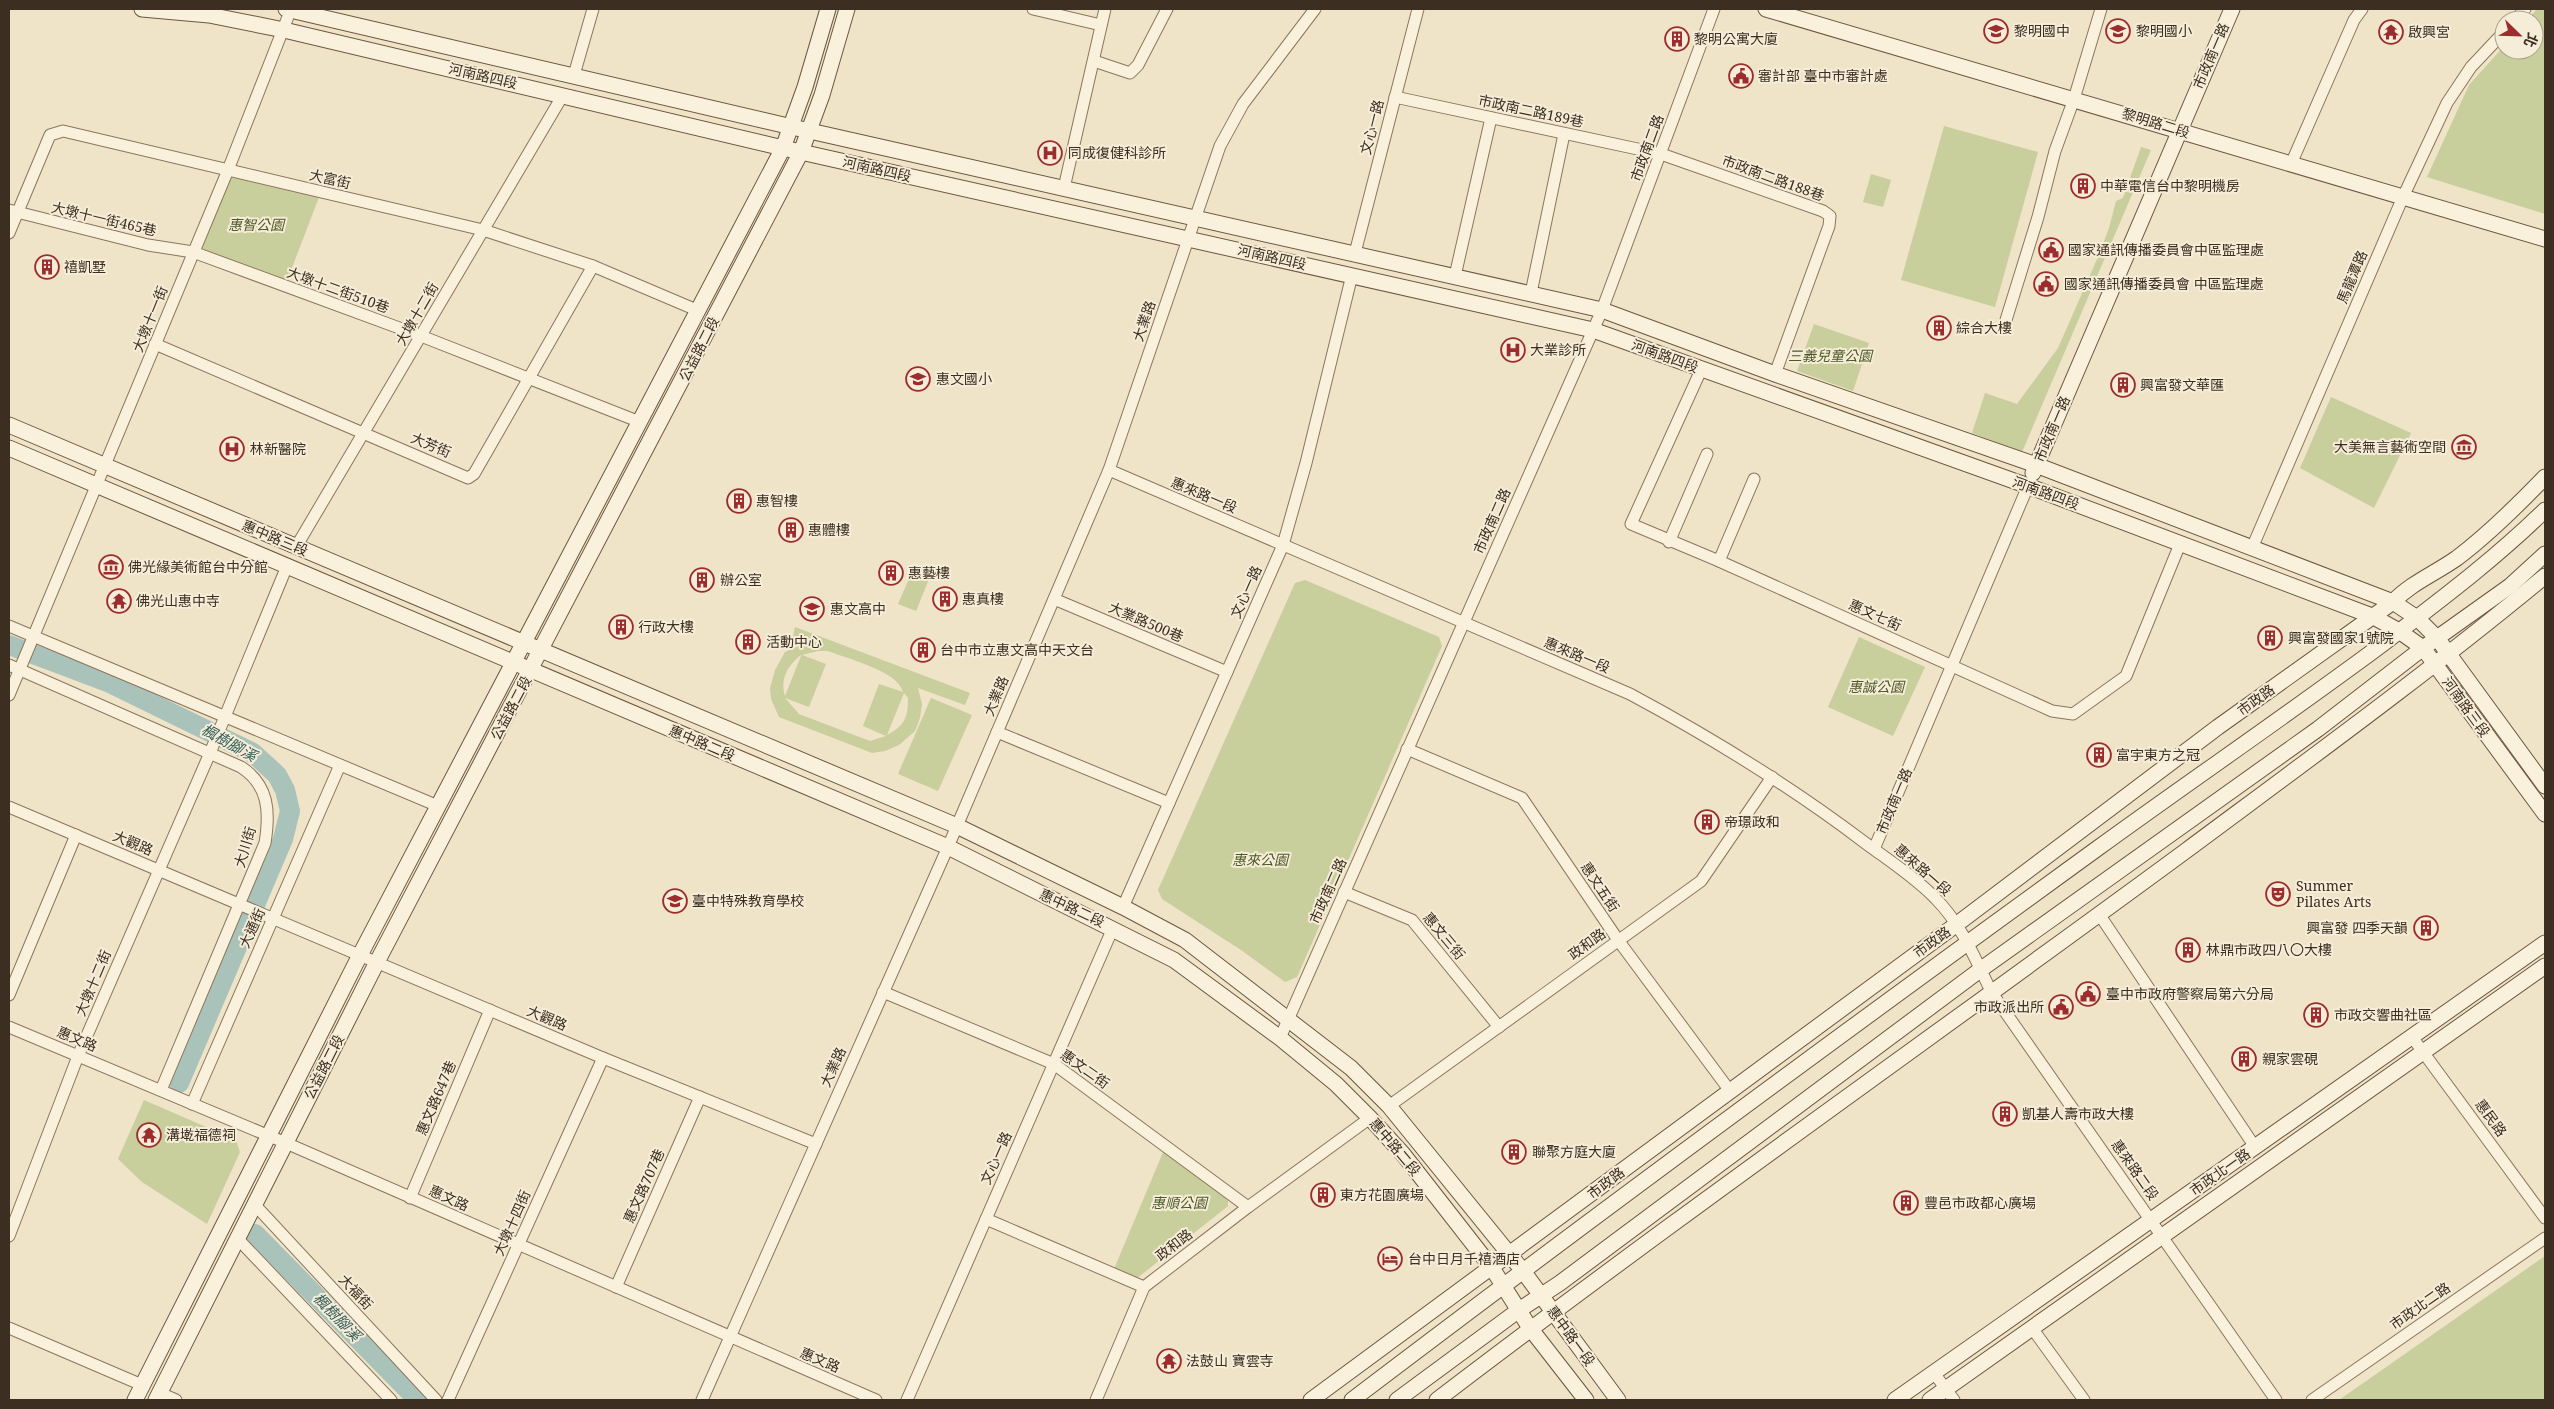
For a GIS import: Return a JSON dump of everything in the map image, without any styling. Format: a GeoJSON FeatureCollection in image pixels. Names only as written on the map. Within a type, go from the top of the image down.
{"type":"FeatureCollection","features":[{"type":"Feature","properties":{"kind":"street","name":"河南路四段"},"geometry":{"type":"LineString","coordinates":[[142,9],[209,15],[284,30],[562,94],[783,148],[1593,330],[2028,486],[2372,616]]}},
{"type":"Feature","properties":{"kind":"street","name":"河南路四段"},"geometry":{"type":"LineString","coordinates":[[289,9],[574,74],[792,127],[1602,310],[1775,374],[2036,465],[2393,602],[2417,618],[2437,638]]}},
{"type":"Feature","properties":{"kind":"street","name":"大墩十一街"},"geometry":{"type":"LineString","coordinates":[[17,665],[33,637],[228,170],[284,30],[289,9]]}},
{"type":"Feature","properties":{"kind":"street"},"geometry":{"type":"LineString","coordinates":[[574,74],[592,9]]}},
{"type":"Feature","properties":{"kind":"street","name":"公益路二段"},"geometry":{"type":"LineString","coordinates":[[135,1400],[360,955],[783,148],[792,127],[828,9]]}},
{"type":"Feature","properties":{"kind":"street","name":"公益路二段"},"geometry":{"type":"LineString","coordinates":[[158,1397],[377,962],[542,651],[801,152],[810,131],[847,9]]}},
{"type":"Feature","properties":{"kind":"street"},"geometry":{"type":"LineString","coordinates":[[1033,9],[1101,25]]}},
{"type":"Feature","properties":{"kind":"street"},"geometry":{"type":"LineString","coordinates":[[1064,188],[1105,9]]}},
{"type":"Feature","properties":{"kind":"street"},"geometry":{"type":"LineString","coordinates":[[1094,61],[1130,73],[1138,65],[1167,9]]}},
{"type":"Feature","properties":{"kind":"street","name":"大業路"},"geometry":{"type":"LineString","coordinates":[[702,1400],[957,826],[1109,470],[1220,146],[1243,104],[1315,9]]}},
{"type":"Feature","properties":{"kind":"street","name":"文心一路"},"geometry":{"type":"LineString","coordinates":[[1355,254],[1418,9]]}},
{"type":"Feature","properties":{"kind":"street","name":"市政南二路"},"geometry":{"type":"LineString","coordinates":[[1280,1038],[1602,310],[1714,9]]}},
{"type":"Feature","properties":{"kind":"street","name":"黎明路二段"},"geometry":{"type":"LineString","coordinates":[[1766,9],[2545,239]]}},
{"type":"Feature","properties":{"kind":"street"},"geometry":{"type":"LineString","coordinates":[[2006,320],[2038,217],[2055,151],[2074,99],[2101,9]]}},
{"type":"Feature","properties":{"kind":"street","name":"市政南一路"},"geometry":{"type":"LineString","coordinates":[[1874,849],[1950,666],[2232,9]]}},
{"type":"Feature","properties":{"kind":"street"},"geometry":{"type":"LineString","coordinates":[[2291,164],[2354,20],[2362,9]]}},
{"type":"Feature","properties":{"kind":"street","name":"馬龍潭路"},"geometry":{"type":"LineString","coordinates":[[2252,548],[2403,196],[2447,103],[2471,67],[2494,43]]}},
{"type":"Feature","properties":{"kind":"street","name":"大墩十二街"},"geometry":{"type":"LineString","coordinates":[[296,547],[365,434],[562,94]]}},
{"type":"Feature","properties":{"kind":"street","name":"市政南二路189巷"},"geometry":{"type":"LineString","coordinates":[[1396,97],[1661,154]]}},
{"type":"Feature","properties":{"kind":"street"},"geometry":{"type":"LineString","coordinates":[[1455,276],[1491,118]]}},
{"type":"Feature","properties":{"kind":"street","name":"大富街"},"geometry":{"type":"LineString","coordinates":[[9,233],[13,211],[50,135],[62,131],[483,230],[593,266],[699,311]]}},
{"type":"Feature","properties":{"kind":"street"},"geometry":{"type":"LineString","coordinates":[[1531,293],[1564,134]]}},
{"type":"Feature","properties":{"kind":"street","name":"市政南二路188巷"},"geometry":{"type":"LineString","coordinates":[[1661,154],[1823,211],[1830,216],[1829,226],[1775,374]]}},
{"type":"Feature","properties":{"kind":"street","name":"大墩十一街465巷"},"geometry":{"type":"LineString","coordinates":[[13,211],[148,246],[193,252]]}},
{"type":"Feature","properties":{"kind":"street","name":"大墩十二街510巷"},"geometry":{"type":"LineString","coordinates":[[193,252],[421,336],[528,379]]}},
{"type":"Feature","properties":{"kind":"street","name":"大芳街"},"geometry":{"type":"LineString","coordinates":[[155,344],[468,478],[474,474],[593,266]]}},
{"type":"Feature","properties":{"kind":"street","name":"文心一路"},"geometry":{"type":"LineString","coordinates":[[1123,907],[1283,545],[1306,463],[1352,275]]}},
{"type":"Feature","properties":{"kind":"street","name":"惠文七街"},"geometry":{"type":"LineString","coordinates":[[1701,370],[1631,524],[1719,561],[2052,711],[2074,714],[2126,676],[2180,544]]}},
{"type":"Feature","properties":{"kind":"street"},"geometry":{"type":"LineString","coordinates":[[528,379],[640,422]]}},
{"type":"Feature","properties":{"kind":"street","name":"惠中路三段"},"geometry":{"type":"LineString","coordinates":[[9,425],[542,651]]}},
{"type":"Feature","properties":{"kind":"street","name":"惠中路三段"},"geometry":{"type":"LineString","coordinates":[[9,448],[513,662]]}},
{"type":"Feature","properties":{"kind":"street"},"geometry":{"type":"LineString","coordinates":[[1670,541],[1707,454]]}},
{"type":"Feature","properties":{"kind":"street","name":"惠來路一段"},"geometry":{"type":"LineString","coordinates":[[1109,470],[1630,694],[1706,735],[1772,777],[1874,849],[1936,898],[1956,924],[1970,950]]}},
{"type":"Feature","properties":{"kind":"street","name":"市政路"},"geometry":{"type":"LineString","coordinates":[[1311,1400],[1956,924],[2218,727],[2393,602],[2401,594],[2456,559],[2503,521],[2545,477]]}},
{"type":"Feature","properties":{"kind":"street"},"geometry":{"type":"LineString","coordinates":[[1719,561],[1754,479]]}},
{"type":"Feature","properties":{"kind":"street","name":"市政路"},"geometry":{"type":"LineString","coordinates":[[1352,1400],[1741,1107],[1970,950],[2100,846],[2298,707],[2494,559],[2545,510]]}},
{"type":"Feature","properties":{"kind":"street"},"geometry":{"type":"LineString","coordinates":[[1397,1400],[1519,1310],[1541,1296],[1980,970],[2318,729],[2423,648],[2510,586],[2545,554]]}},
{"type":"Feature","properties":{"kind":"street"},"geometry":{"type":"LineString","coordinates":[[223,720],[287,566]]}},
{"type":"Feature","properties":{"kind":"street"},"geometry":{"type":"LineString","coordinates":[[1437,1400],[1530,1328],[2099,914],[2435,664],[2545,576]]}},
{"type":"Feature","properties":{"kind":"street","name":"大業路500巷"},"geometry":{"type":"LineString","coordinates":[[1054,599],[1227,672]]}},
{"type":"Feature","properties":{"kind":"street","name":"河南路三段"},"geometry":{"type":"LineString","coordinates":[[2372,616],[2399,631],[2423,648],[2545,814]]}},
{"type":"Feature","properties":{"kind":"street"},"geometry":{"type":"LineString","coordinates":[[9,626],[223,720],[340,765],[438,806]]}},
{"type":"Feature","properties":{"kind":"street","name":"河南路三段"},"geometry":{"type":"LineString","coordinates":[[2437,638],[2545,786]]}},
{"type":"Feature","properties":{"kind":"street","name":"惠中路二段"},"geometry":{"type":"LineString","coordinates":[[542,651],[957,826],[1123,907],[1185,940],[1289,1017],[1351,1068],[1389,1106],[1523,1271]]}},
{"type":"Feature","properties":{"kind":"street","name":"惠中路二段"},"geometry":{"type":"LineString","coordinates":[[513,662],[948,846],[1114,928],[1174,960],[1280,1038],[1336,1084],[1370,1118],[1403,1154],[1492,1268],[1519,1310]]}},
{"type":"Feature","properties":{"kind":"street"},"geometry":{"type":"LineString","coordinates":[[9,695],[17,665]]}},
{"type":"Feature","properties":{"kind":"street","name":"大川街"},"geometry":{"type":"LineString","coordinates":[[17,665],[211,749],[250,773],[264,793],[268,808],[265,843],[243,907],[161,1090]]}},
{"type":"Feature","properties":{"kind":"street","name":"大墩十二街"},"geometry":{"type":"LineString","coordinates":[[9,1236],[78,1056],[223,720]]}},
{"type":"Feature","properties":{"kind":"street"},"geometry":{"type":"LineString","coordinates":[[997,732],[1169,803]]}},
{"type":"Feature","properties":{"kind":"street","name":"惠文五街"},"geometry":{"type":"LineString","coordinates":[[1407,749],[1522,798],[1618,940],[1730,1091]]}},
{"type":"Feature","properties":{"kind":"street","name":"大通街"},"geometry":{"type":"LineString","coordinates":[[192,1104],[270,918],[340,765]]}},
{"type":"Feature","properties":{"kind":"street","name":"政和路"},"geometry":{"type":"LineString","coordinates":[[1389,1106],[1701,881],[1772,777]]}},
{"type":"Feature","properties":{"kind":"street","name":"大觀路"},"geometry":{"type":"LineString","coordinates":[[9,807],[603,1058],[816,1144]]}},
{"type":"Feature","properties":{"kind":"street"},"geometry":{"type":"LineString","coordinates":[[9,995],[76,835]]}},
{"type":"Feature","properties":{"kind":"street","name":"惠文三街"},"geometry":{"type":"LineString","coordinates":[[1344,892],[1412,920],[1500,1027]]}},
{"type":"Feature","properties":{"kind":"street"},"geometry":{"type":"LineString","coordinates":[[2099,914],[2255,1147]]}},
{"type":"Feature","properties":{"kind":"street","name":"文心一路"},"geometry":{"type":"LineString","coordinates":[[907,1400],[1114,928]]}},
{"type":"Feature","properties":{"kind":"street","name":"市政北一路"},"geometry":{"type":"LineString","coordinates":[[1896,1400],[2545,943]]}},
{"type":"Feature","properties":{"kind":"street","name":"惠來路二段"},"geometry":{"type":"LineString","coordinates":[[1970,950],[1992,993],[2276,1400]]}},
{"type":"Feature","properties":{"kind":"street","name":"市政北一路"},"geometry":{"type":"LineString","coordinates":[[1930,1400],[1950,1395],[2032,1328],[2545,966]]}},
{"type":"Feature","properties":{"kind":"street","name":"惠文二街"},"geometry":{"type":"LineString","coordinates":[[883,992],[1054,1064],[1248,1207]]}},
{"type":"Feature","properties":{"kind":"street","name":"惠文路647巷"},"geometry":{"type":"LineString","coordinates":[[410,1198],[490,1010]]}},
{"type":"Feature","properties":{"kind":"street","name":"惠文路"},"geometry":{"type":"LineString","coordinates":[[9,1026],[268,1136],[876,1400]]}},
{"type":"Feature","properties":{"kind":"street","name":"惠民路"},"geometry":{"type":"LineString","coordinates":[[2412,1037],[2545,1218]]}},
{"type":"Feature","properties":{"kind":"street","name":"大墩十四街"},"geometry":{"type":"LineString","coordinates":[[448,1400],[603,1058]]}},
{"type":"Feature","properties":{"kind":"street","name":"惠文路707巷"},"geometry":{"type":"LineString","coordinates":[[616,1287],[700,1097]]}},
{"type":"Feature","properties":{"kind":"street","name":"政和路"},"geometry":{"type":"LineString","coordinates":[[1096,1400],[1144,1287],[1248,1207],[1370,1118]]}},
{"type":"Feature","properties":{"kind":"street","name":"大福街"},"geometry":{"type":"LineString","coordinates":[[255,1205],[436,1400]]}},
{"type":"Feature","properties":{"kind":"street"},"geometry":{"type":"LineString","coordinates":[[986,1219],[1144,1287]]}},
{"type":"Feature","properties":{"kind":"street","name":"市政北二路"},"geometry":{"type":"LineString","coordinates":[[2312,1400],[2545,1238]]}},
{"type":"Feature","properties":{"kind":"street"},"geometry":{"type":"LineString","coordinates":[[238,1239],[391,1400]]}},
{"type":"Feature","properties":{"kind":"street","name":"惠中路一段"},"geometry":{"type":"LineString","coordinates":[[1523,1271],[1618,1400]]}},
{"type":"Feature","properties":{"kind":"street","name":"惠中路一段"},"geometry":{"type":"LineString","coordinates":[[1519,1310],[1530,1328],[1586,1400]]}},
{"type":"Feature","properties":{"kind":"street"},"geometry":{"type":"LineString","coordinates":[[9,1328],[142,1386]]}},
{"type":"Feature","properties":{"kind":"street"},"geometry":{"type":"LineString","coordinates":[[2032,1328],[2084,1400]]}},
{"type":"Feature","properties":{"kind":"street"},"geometry":{"type":"LineString","coordinates":[[1934,1373],[1950,1395]]}},
{"type":"Feature","properties":{"kind":"street"},"geometry":{"type":"LineString","coordinates":[[158,1397],[176,1400]]}},
{"type":"Feature","properties":{"kind":"green space"},"geometry":{"type":"Polygon","coordinates":[[[2545,9],[2545,214],[2427,177],[2469,85],[2494,57],[2494,60],[2544,60],[2544,10],[2536,10],[2545,9]]]}},
{"type":"Feature","properties":{"kind":"green space"},"geometry":{"type":"Polygon","coordinates":[[[1944,126],[2038,152],[1995,307],[1901,280],[1944,126]]]}},
{"type":"Feature","properties":{"kind":"green space"},"geometry":{"type":"Polygon","coordinates":[[[2141,147],[2151,150],[2022,452],[1972,433],[1985,393],[2017,404],[2058,348],[2098,257],[2109,228],[2116,201],[2123,198],[2141,147]]]}},
{"type":"Feature","properties":{"kind":"green space","name":"惠智公園"},"geometry":{"type":"Polygon","coordinates":[[[228,170],[321,192],[285,286],[193,252],[228,170]]]}},
{"type":"Feature","properties":{"kind":"green space"},"geometry":{"type":"Polygon","coordinates":[[[1871,174],[1891,180],[1883,207],[1863,202],[1871,174]]]}},
{"type":"Feature","properties":{"kind":"green space","name":"三義兒童公園"},"geometry":{"type":"Polygon","coordinates":[[[1814,324],[1869,343],[1853,391],[1797,371],[1814,324]]]}},
{"type":"Feature","properties":{"kind":"green space"},"geometry":{"type":"Polygon","coordinates":[[[2331,397],[2411,433],[2374,508],[2300,468],[2331,397]]]}},
{"type":"Feature","properties":{"kind":"green space"},"geometry":{"type":"Polygon","coordinates":[[[912,572],[929,579],[916,611],[898,604],[912,572]]]}},
{"type":"Feature","properties":{"kind":"green space","name":"惠來公園"},"geometry":{"type":"Polygon","coordinates":[[[1305,580],[1439,637],[1442,646],[1297,977],[1285,982],[1241,950],[1162,899],[1158,890],[1295,583],[1305,580]]]}},
{"type":"Feature","properties":{"kind":"green space"},"geometry":{"type":"Polygon","coordinates":[[[795,627],[970,693],[965,705],[918,688],[922,704],[920,718],[915,731],[899,745],[885,751],[872,753],[779,717],[771,699],[770,688],[775,670],[785,652],[807,642],[793,637],[795,627]],[[818,651],[802,655],[826,664],[809,707],[785,698],[799,714],[870,741],[886,736],[863,726],[879,684],[903,692],[892,678],[871,667],[828,651],[818,651]],[[801,656],[788,668],[784,678],[785,696],[801,656]],[[904,693],[887,735],[902,724],[906,716],[908,698],[904,693]]]}},
{"type":"Feature","properties":{"kind":"green space","name":"惠誠公園"},"geometry":{"type":"Polygon","coordinates":[[[1859,637],[1925,667],[1893,736],[1828,707],[1859,637]]]}},
{"type":"Feature","properties":{"kind":"green space"},"geometry":{"type":"Polygon","coordinates":[[[931,698],[972,715],[938,791],[898,774],[931,698]]]}},
{"type":"Feature","properties":{"kind":"green space"},"geometry":{"type":"Polygon","coordinates":[[[144,1100],[236,1140],[240,1152],[207,1224],[142,1182],[118,1159],[144,1100]]]}},
{"type":"Feature","properties":{"kind":"green space","name":"惠順公園"},"geometry":{"type":"Polygon","coordinates":[[[1164,1150],[1228,1198],[1228,1206],[1136,1279],[1114,1269],[1164,1150]]]}},
{"type":"Feature","properties":{"kind":"green space"},"geometry":{"type":"Polygon","coordinates":[[[2545,1256],[2545,1400],[2339,1400],[2545,1256]]]}},
{"type":"Feature","properties":{"kind":"waterway","name":"楓樹腳溪"},"geometry":{"type":"LineString","coordinates":[[9,645],[110,683],[253,753],[277,775],[285,790],[290,811],[283,839],[179,1083]]}},
{"type":"Feature","properties":{"kind":"waterway","name":"楓樹腳溪"},"geometry":{"type":"LineString","coordinates":[[255,1234],[418,1400]]}},
{"type":"Feature","properties":{"kind":"place","name":"黎明國中"},"geometry":{"type":"Point","coordinates":[1996,31]}},
{"type":"Feature","properties":{"kind":"place","name":"黎明國小"},"geometry":{"type":"Point","coordinates":[2118,31]}},
{"type":"Feature","properties":{"kind":"place","name":"啟興宮"},"geometry":{"type":"Point","coordinates":[2391,32]}},
{"type":"Feature","properties":{"kind":"place","name":"黎明公寓大廈"},"geometry":{"type":"Point","coordinates":[1677,39]}},
{"type":"Feature","properties":{"kind":"place","name":"審計部 臺中市審計處"},"geometry":{"type":"Point","coordinates":[1741,76]}},
{"type":"Feature","properties":{"kind":"place","name":"同成復健科診所"},"geometry":{"type":"Point","coordinates":[1050,153]}},
{"type":"Feature","properties":{"kind":"place","name":"中華電信台中黎明機房"},"geometry":{"type":"Point","coordinates":[2083,186]}},
{"type":"Feature","properties":{"kind":"place","name":"國家通訊傳播委員會中區監理處"},"geometry":{"type":"Point","coordinates":[2051,250]}},
{"type":"Feature","properties":{"kind":"place","name":"禧凱墅"},"geometry":{"type":"Point","coordinates":[47,267]}},
{"type":"Feature","properties":{"kind":"place","name":"國家通訊傳播委員會 中區監理處"},"geometry":{"type":"Point","coordinates":[2046,284]}},
{"type":"Feature","properties":{"kind":"place","name":"綜合大樓"},"geometry":{"type":"Point","coordinates":[1939,328]}},
{"type":"Feature","properties":{"kind":"place","name":"大業診所"},"geometry":{"type":"Point","coordinates":[1513,350]}},
{"type":"Feature","properties":{"kind":"place","name":"惠文國小"},"geometry":{"type":"Point","coordinates":[918,379]}},
{"type":"Feature","properties":{"kind":"place","name":"興富發文華匯"},"geometry":{"type":"Point","coordinates":[2123,385]}},
{"type":"Feature","properties":{"kind":"place","name":"大美無言藝術空間"},"geometry":{"type":"Point","coordinates":[2464,447]}},
{"type":"Feature","properties":{"kind":"place","name":"林新醫院"},"geometry":{"type":"Point","coordinates":[232,449]}},
{"type":"Feature","properties":{"kind":"place","name":"惠智樓"},"geometry":{"type":"Point","coordinates":[739,501]}},
{"type":"Feature","properties":{"kind":"place","name":"惠體樓"},"geometry":{"type":"Point","coordinates":[791,530]}},
{"type":"Feature","properties":{"kind":"place","name":"佛光緣美術館台中分館"},"geometry":{"type":"Point","coordinates":[111,567]}},
{"type":"Feature","properties":{"kind":"place","name":"惠藝樓"},"geometry":{"type":"Point","coordinates":[891,573]}},
{"type":"Feature","properties":{"kind":"place","name":"辦公室"},"geometry":{"type":"Point","coordinates":[702,580]}},
{"type":"Feature","properties":{"kind":"place","name":"惠真樓"},"geometry":{"type":"Point","coordinates":[945,599]}},
{"type":"Feature","properties":{"kind":"place","name":"佛光山惠中寺"},"geometry":{"type":"Point","coordinates":[119,601]}},
{"type":"Feature","properties":{"kind":"place","name":"惠文高中"},"geometry":{"type":"Point","coordinates":[812,609]}},
{"type":"Feature","properties":{"kind":"place","name":"行政大樓"},"geometry":{"type":"Point","coordinates":[621,627]}},
{"type":"Feature","properties":{"kind":"place","name":"興富發國家1號院"},"geometry":{"type":"Point","coordinates":[2270,638]}},
{"type":"Feature","properties":{"kind":"place","name":"活動中心"},"geometry":{"type":"Point","coordinates":[748,642]}},
{"type":"Feature","properties":{"kind":"place","name":"台中市立惠文高中天文台"},"geometry":{"type":"Point","coordinates":[923,650]}},
{"type":"Feature","properties":{"kind":"place","name":"富宇東方之冠"},"geometry":{"type":"Point","coordinates":[2099,755]}},
{"type":"Feature","properties":{"kind":"place","name":"帝璟政和"},"geometry":{"type":"Point","coordinates":[1707,822]}},
{"type":"Feature","properties":{"kind":"place","name":"Summer Pilates Arts"},"geometry":{"type":"Point","coordinates":[2278,894]}},
{"type":"Feature","properties":{"kind":"place","name":"臺中特殊教育學校"},"geometry":{"type":"Point","coordinates":[675,901]}},
{"type":"Feature","properties":{"kind":"place","name":"興富發 四季天韻"},"geometry":{"type":"Point","coordinates":[2426,928]}},
{"type":"Feature","properties":{"kind":"place","name":"林鼎市政四八〇大樓"},"geometry":{"type":"Point","coordinates":[2188,950]}},
{"type":"Feature","properties":{"kind":"place","name":"臺中市政府警察局第六分局"},"geometry":{"type":"Point","coordinates":[2088,994]}},
{"type":"Feature","properties":{"kind":"place","name":"市政派出所"},"geometry":{"type":"Point","coordinates":[2061,1007]}},
{"type":"Feature","properties":{"kind":"place","name":"市政交響曲社區"},"geometry":{"type":"Point","coordinates":[2316,1015]}},
{"type":"Feature","properties":{"kind":"place","name":"親家雲硯"},"geometry":{"type":"Point","coordinates":[2244,1059]}},
{"type":"Feature","properties":{"kind":"place","name":"凱基人壽市政大樓"},"geometry":{"type":"Point","coordinates":[2005,1114]}},
{"type":"Feature","properties":{"kind":"place","name":"溝墘福德祠"},"geometry":{"type":"Point","coordinates":[149,1135]}},
{"type":"Feature","properties":{"kind":"place","name":"聯聚方庭大廈"},"geometry":{"type":"Point","coordinates":[1514,1152]}},
{"type":"Feature","properties":{"kind":"place","name":"東方花園廣場"},"geometry":{"type":"Point","coordinates":[1323,1195]}},
{"type":"Feature","properties":{"kind":"place","name":"豐邑市政都心廣場"},"geometry":{"type":"Point","coordinates":[1906,1203]}},
{"type":"Feature","properties":{"kind":"place","name":"台中日月千禧酒店"},"geometry":{"type":"Point","coordinates":[1390,1259]}},
{"type":"Feature","properties":{"kind":"place","name":"法鼓山 寶雲寺"},"geometry":{"type":"Point","coordinates":[1169,1361]}}]}
